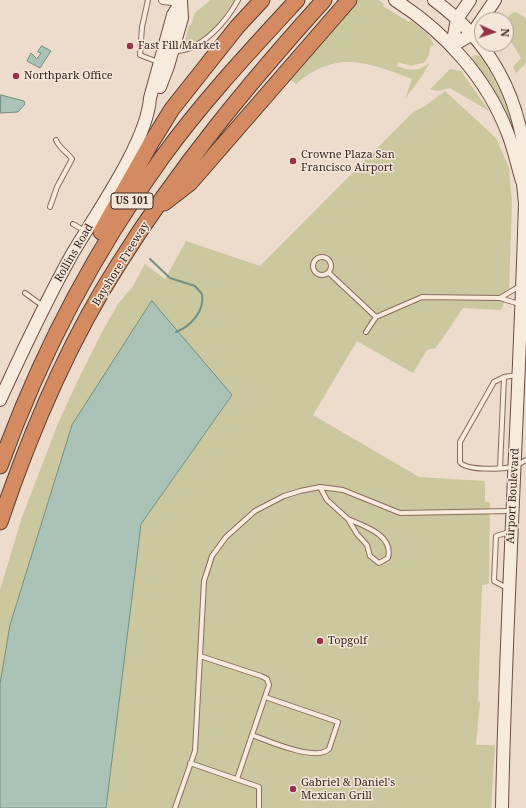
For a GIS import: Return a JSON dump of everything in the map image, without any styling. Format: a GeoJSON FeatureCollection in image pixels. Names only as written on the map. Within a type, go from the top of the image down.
{"type":"FeatureCollection","features":[{"type":"Feature","properties":{"kind":"highway"},"geometry":{"type":"LineString","coordinates":[[13,431],[25,378],[64,298],[159,130],[172,109],[237,27],[262,0]]}},
{"type":"Feature","properties":{"kind":"highway","name":"Bayshore Freeway"},"geometry":{"type":"LineString","coordinates":[[0,466],[13,431],[38,374],[65,318],[94,264],[126,210],[161,158],[199,110],[297,0]]}},
{"type":"Feature","properties":{"kind":"highway","name":"Bayshore Freeway"},"geometry":{"type":"LineString","coordinates":[[0,522],[33,432],[78,336],[117,266],[153,211],[225,114],[324,0]]}},
{"type":"Feature","properties":{"kind":"highway"},"geometry":{"type":"LineString","coordinates":[[153,211],[190,183],[349,0]]}},
{"type":"Feature","properties":{"kind":"main road","name":"Airport Boulevard"},"geometry":{"type":"LineString","coordinates":[[395,0],[418,15],[452,46],[480,80],[500,114],[509,135],[523,184],[525,203],[522,285],[523,351],[520,374],[511,531],[502,808]]}},
{"type":"Feature","properties":{"kind":"main road","name":"Airport Boulevard"},"geometry":{"type":"LineString","coordinates":[[434,0],[472,34],[493,61],[511,95],[518,116],[526,165],[523,184]]}},
{"type":"Feature","properties":{"kind":"main road"},"geometry":{"type":"LineString","coordinates":[[452,46],[457,19],[470,0]]}},
{"type":"Feature","properties":{"kind":"main road"},"geometry":{"type":"LineString","coordinates":[[452,46],[472,34],[495,0]]}},
{"type":"Feature","properties":{"kind":"main road","name":"Rollins Road"},"geometry":{"type":"LineString","coordinates":[[150,107],[160,62],[173,15],[181,1]]}},
{"type":"Feature","properties":{"kind":"main road","name":"Rollins Road"},"geometry":{"type":"LineString","coordinates":[[0,400],[44,306],[155,100],[182,18],[181,1]]}},
{"type":"Feature","properties":{"kind":"street"},"geometry":{"type":"LineString","coordinates":[[163,0],[181,1]]}},
{"type":"Feature","properties":{"kind":"lane"},"geometry":{"type":"LineString","coordinates":[[148,0],[142,27],[140,55],[160,62]]}},
{"type":"Feature","properties":{"kind":"lane"},"geometry":{"type":"LineString","coordinates":[[172,52],[182,51],[196,46],[213,32],[238,0]]}},
{"type":"Feature","properties":{"kind":"lane"},"geometry":{"type":"LineString","coordinates":[[50,207],[57,187],[72,159],[68,153],[58,146],[56,140]]}},
{"type":"Feature","properties":{"kind":"lane"},"geometry":{"type":"LineString","coordinates":[[73,224],[85,232]]}},
{"type":"Feature","properties":{"kind":"lane"},"geometry":{"type":"LineString","coordinates":[[322,257],[328,259],[331,267],[329,273],[321,276],[316,273],[313,266],[315,260],[322,257]]}},
{"type":"Feature","properties":{"kind":"lane"},"geometry":{"type":"LineString","coordinates":[[329,273],[376,317]]}},
{"type":"Feature","properties":{"kind":"lane"},"geometry":{"type":"LineString","coordinates":[[500,298],[522,285]]}},
{"type":"Feature","properties":{"kind":"lane"},"geometry":{"type":"LineString","coordinates":[[25,293],[44,306]]}},
{"type":"Feature","properties":{"kind":"lane"},"geometry":{"type":"LineString","coordinates":[[366,332],[376,317],[422,297],[500,298],[522,305]]}},
{"type":"Feature","properties":{"kind":"lane"},"geometry":{"type":"LineString","coordinates":[[520,374],[497,379],[490,388],[460,442],[459,450],[460,462],[464,467],[500,468],[514,466],[526,460]]}},
{"type":"Feature","properties":{"kind":"lane"},"geometry":{"type":"LineString","coordinates":[[500,468],[504,377]]}},
{"type":"Feature","properties":{"kind":"lane"},"geometry":{"type":"LineString","coordinates":[[175,808],[195,751],[205,576],[212,556],[220,544],[255,511],[271,502],[300,491],[320,487],[343,490],[400,513],[512,511]]}},
{"type":"Feature","properties":{"kind":"lane"},"geometry":{"type":"LineString","coordinates":[[320,487],[327,500],[348,519],[357,534],[367,545],[370,556],[379,563],[388,558],[390,552],[388,544],[380,536],[373,530],[348,519]]}},
{"type":"Feature","properties":{"kind":"lane"},"geometry":{"type":"LineString","coordinates":[[200,656],[261,676],[267,679],[269,685],[237,780]]}},
{"type":"Feature","properties":{"kind":"lane"},"geometry":{"type":"LineString","coordinates":[[252,735],[311,754],[327,751],[334,735],[338,722],[265,697]]}},
{"type":"Feature","properties":{"kind":"lane"},"geometry":{"type":"LineString","coordinates":[[190,763],[259,787],[258,808]]}},
{"type":"Feature","properties":{"kind":"shaded area"},"geometry":{"type":"Polygon","coordinates":[[[210,0],[235,0],[207,36],[192,45],[184,47],[189,25],[191,25],[195,13],[210,0]]]}},
{"type":"Feature","properties":{"kind":"shaded area"},"geometry":{"type":"Polygon","coordinates":[[[358,0],[379,0],[384,4],[383,6],[409,22],[410,20],[428,34],[434,45],[430,46],[429,55],[425,62],[411,66],[398,62],[397,66],[415,70],[422,68],[430,62],[422,76],[405,99],[412,79],[367,64],[352,62],[339,63],[325,66],[311,73],[296,84],[291,80],[358,0]]]}},
{"type":"Feature","properties":{"kind":"shaded area"},"geometry":{"type":"Polygon","coordinates":[[[514,12],[516,12],[526,18],[526,63],[516,73],[513,67],[521,58],[514,46],[514,12]]]}},
{"type":"Feature","properties":{"kind":"shaded area"},"geometry":{"type":"Polygon","coordinates":[[[42,46],[51,51],[40,68],[27,61],[31,53],[37,59],[41,53],[38,52],[42,46]]]}},
{"type":"Feature","properties":{"kind":"shaded area"},"geometry":{"type":"Polygon","coordinates":[[[474,55],[480,56],[493,77],[508,110],[519,146],[471,60],[474,55]]]}},
{"type":"Feature","properties":{"kind":"shaded area"},"geometry":{"type":"Polygon","coordinates":[[[450,69],[461,71],[489,111],[450,88],[438,91],[430,89],[450,69]]]}},
{"type":"Feature","properties":{"kind":"shaded area"},"geometry":{"type":"Polygon","coordinates":[[[445,91],[496,138],[509,168],[512,203],[509,291],[501,310],[463,308],[436,348],[427,350],[413,373],[357,341],[313,415],[419,477],[485,481],[485,502],[490,502],[489,584],[482,585],[478,701],[480,702],[476,745],[495,745],[491,808],[106,808],[141,524],[232,395],[72,425],[10,625],[0,684],[0,590],[22,517],[59,421],[79,378],[118,304],[133,286],[145,264],[165,279],[186,241],[260,266],[412,113],[425,106],[445,91]]]}},
{"type":"Feature","properties":{"kind":"shaded area"},"geometry":{"type":"Polygon","coordinates":[[[1,95],[24,101],[25,104],[18,112],[1,113],[1,95]]]}},
{"type":"Feature","properties":{"kind":"shaded area"},"geometry":{"type":"Polygon","coordinates":[[[152,301],[232,395],[141,524],[106,808],[0,808],[0,684],[10,625],[72,425],[152,301]]]}},
{"type":"Feature","properties":{"kind":"waterway"},"geometry":{"type":"LineString","coordinates":[[150,259],[170,278],[195,286],[202,294],[201,306],[196,317],[187,326],[176,332]]}},
{"type":"Feature","properties":{"kind":"place","name":"Fast Fill Market"},"geometry":{"type":"Point","coordinates":[130,46]}},
{"type":"Feature","properties":{"kind":"place","name":"Northpark Office"},"geometry":{"type":"Point","coordinates":[16,76]}},
{"type":"Feature","properties":{"kind":"place","name":"Crowne Plaza San Francisco Airport"},"geometry":{"type":"Point","coordinates":[293,161]}},
{"type":"Feature","properties":{"kind":"place","name":"Topgolf"},"geometry":{"type":"Point","coordinates":[320,641]}},
{"type":"Feature","properties":{"kind":"place","name":"Gabriel & Daniel's Mexican Grill"},"geometry":{"type":"Point","coordinates":[293,789]}}]}
